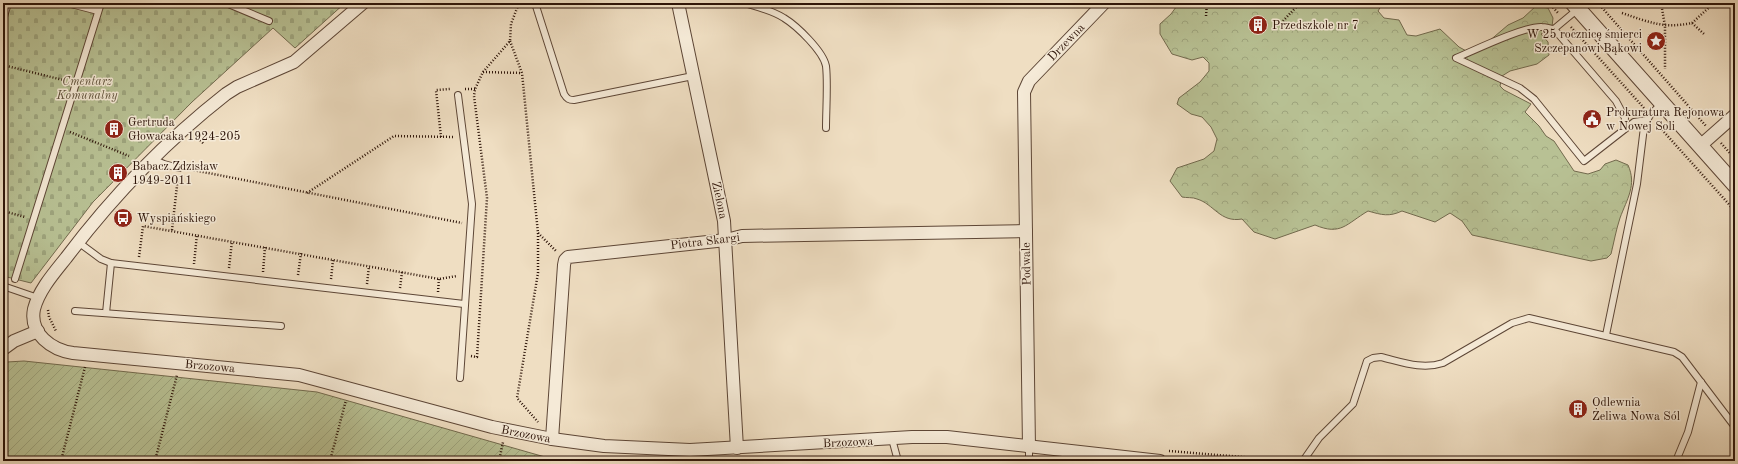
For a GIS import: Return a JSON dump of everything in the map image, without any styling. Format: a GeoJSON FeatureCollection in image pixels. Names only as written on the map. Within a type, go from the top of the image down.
{"type":"FeatureCollection","features":[{"type":"Feature","properties":{"kind":"street"},"geometry":{"type":"LineString","coordinates":[[3,349],[14,341],[38,331],[34,317],[38,298],[48,282],[78,242],[113,200],[152,159],[226,94],[237,87],[286,67],[294,62],[363,3]]}},
{"type":"Feature","properties":{"kind":"street","name":"Zielona"},"geometry":{"type":"LineString","coordinates":[[678,3],[724,221],[736,448]]}},
{"type":"Feature","properties":{"kind":"street","name":"Drzewna"},"geometry":{"type":"LineString","coordinates":[[1029,81],[1104,3]]}},
{"type":"Feature","properties":{"kind":"street"},"geometry":{"type":"LineString","coordinates":[[1575,6],[1735,185]]}},
{"type":"Feature","properties":{"kind":"street","name":"Podwale"},"geometry":{"type":"LineString","coordinates":[[1028,457],[1024,92],[1029,81]]}},
{"type":"Feature","properties":{"kind":"street"},"geometry":{"type":"LineString","coordinates":[[1700,146],[1735,115]]}},
{"type":"Feature","properties":{"kind":"street","name":"Piotra Skargi"},"geometry":{"type":"LineString","coordinates":[[552,439],[565,260],[572,256],[726,240],[742,236],[1026,232]]}},
{"type":"Feature","properties":{"kind":"street","name":"Brzozowa"},"geometry":{"type":"LineString","coordinates":[[38,331],[42,338],[52,347],[65,352],[286,373],[349,388],[506,430],[552,439],[604,446],[658,450],[736,448],[947,437],[973,439],[1028,457],[1160,461]]}},
{"type":"Feature","properties":{"kind":"lane"},"geometry":{"type":"LineString","coordinates":[[3,20],[8,3]]}},
{"type":"Feature","properties":{"kind":"lane"},"geometry":{"type":"LineString","coordinates":[[68,3],[98,11]]}},
{"type":"Feature","properties":{"kind":"lane"},"geometry":{"type":"LineString","coordinates":[[15,279],[101,3]]}},
{"type":"Feature","properties":{"kind":"lane"},"geometry":{"type":"LineString","coordinates":[[226,3],[268,21]]}},
{"type":"Feature","properties":{"kind":"lane"},"geometry":{"type":"LineString","coordinates":[[535,3],[564,94],[566,98],[570,100],[693,76]]}},
{"type":"Feature","properties":{"kind":"lane"},"geometry":{"type":"LineString","coordinates":[[744,3],[767,10],[785,18],[809,40],[821,55],[826,66],[826,128]]}},
{"type":"Feature","properties":{"kind":"lane"},"geometry":{"type":"LineString","coordinates":[[1554,29],[1565,20],[1575,6]]}},
{"type":"Feature","properties":{"kind":"lane"},"geometry":{"type":"LineString","coordinates":[[1624,129],[1624,118],[1616,101],[1554,29],[1541,27],[1530,29],[1505,37],[1456,58],[1520,88],[1534,99],[1584,161],[1634,122],[1648,117],[1662,103]]}},
{"type":"Feature","properties":{"kind":"lane"},"geometry":{"type":"LineString","coordinates":[[459,92],[463,138],[472,204],[460,378]]}},
{"type":"Feature","properties":{"kind":"lane"},"geometry":{"type":"LineString","coordinates":[[1606,335],[1637,184],[1648,117]]}},
{"type":"Feature","properties":{"kind":"lane"},"geometry":{"type":"LineString","coordinates":[[152,159],[178,168]]}},
{"type":"Feature","properties":{"kind":"lane"},"geometry":{"type":"LineString","coordinates":[[78,242],[101,259],[110,263],[464,304]]}},
{"type":"Feature","properties":{"kind":"lane"},"geometry":{"type":"LineString","coordinates":[[106,313],[110,263]]}},
{"type":"Feature","properties":{"kind":"lane"},"geometry":{"type":"LineString","coordinates":[[3,286],[38,298]]}},
{"type":"Feature","properties":{"kind":"lane"},"geometry":{"type":"LineString","coordinates":[[75,311],[281,326]]}},
{"type":"Feature","properties":{"kind":"lane"},"geometry":{"type":"LineString","coordinates":[[1303,461],[1309,450],[1319,438],[1353,404],[1367,361],[1373,358],[1381,357],[1426,367],[1435,366],[1443,363],[1512,323],[1529,318],[1674,352],[1682,357],[1735,427]]}},
{"type":"Feature","properties":{"kind":"lane"},"geometry":{"type":"LineString","coordinates":[[1676,461],[1688,432],[1701,382]]}},
{"type":"Feature","properties":{"kind":"lane"},"geometry":{"type":"LineString","coordinates":[[892,439],[898,461]]}},
{"type":"Feature","properties":{"kind":"path"},"geometry":{"type":"LineString","coordinates":[[519,3],[511,24],[510,41],[522,73],[538,233],[538,273],[517,398],[540,424]]}},
{"type":"Feature","properties":{"kind":"path"},"geometry":{"type":"LineString","coordinates":[[1206,16],[1207,3]]}},
{"type":"Feature","properties":{"kind":"path"},"geometry":{"type":"LineString","coordinates":[[1283,21],[1300,3]]}},
{"type":"Feature","properties":{"kind":"path"},"geometry":{"type":"LineString","coordinates":[[1549,3],[1648,117],[1735,211]]}},
{"type":"Feature","properties":{"kind":"path"},"geometry":{"type":"LineString","coordinates":[[1598,3],[1735,159]]}},
{"type":"Feature","properties":{"kind":"path"},"geometry":{"type":"LineString","coordinates":[[1661,3],[1665,26],[1665,69]]}},
{"type":"Feature","properties":{"kind":"path"},"geometry":{"type":"LineString","coordinates":[[1622,13],[1665,26],[1680,26],[1692,23],[1714,3]]}},
{"type":"Feature","properties":{"kind":"path"},"geometry":{"type":"LineString","coordinates":[[1692,23],[1704,34]]}},
{"type":"Feature","properties":{"kind":"path"},"geometry":{"type":"LineString","coordinates":[[461,356],[477,357],[486,229],[487,198],[474,102],[475,89],[484,72],[510,41]]}},
{"type":"Feature","properties":{"kind":"path"},"geometry":{"type":"LineString","coordinates":[[3,65],[76,83]]}},
{"type":"Feature","properties":{"kind":"path"},"geometry":{"type":"LineString","coordinates":[[484,72],[522,73]]}},
{"type":"Feature","properties":{"kind":"path"},"geometry":{"type":"LineString","coordinates":[[441,137],[436,90],[452,89]]}},
{"type":"Feature","properties":{"kind":"path"},"geometry":{"type":"LineString","coordinates":[[459,92],[475,89]]}},
{"type":"Feature","properties":{"kind":"path"},"geometry":{"type":"LineString","coordinates":[[72,133],[129,156]]}},
{"type":"Feature","properties":{"kind":"path"},"geometry":{"type":"LineString","coordinates":[[195,134],[204,144]]}},
{"type":"Feature","properties":{"kind":"path"},"geometry":{"type":"LineString","coordinates":[[306,193],[394,136],[463,138]]}},
{"type":"Feature","properties":{"kind":"path"},"geometry":{"type":"LineString","coordinates":[[172,230],[178,168],[470,225]]}},
{"type":"Feature","properties":{"kind":"path"},"geometry":{"type":"LineString","coordinates":[[3,211],[15,214]]}},
{"type":"Feature","properties":{"kind":"path"},"geometry":{"type":"LineString","coordinates":[[461,231],[462,223]]}},
{"type":"Feature","properties":{"kind":"path"},"geometry":{"type":"LineString","coordinates":[[140,248],[143,226],[197,234],[439,279],[457,276],[458,268]]}},
{"type":"Feature","properties":{"kind":"path"},"geometry":{"type":"LineString","coordinates":[[538,233],[556,251],[564,250]]}},
{"type":"Feature","properties":{"kind":"path"},"geometry":{"type":"LineString","coordinates":[[195,262],[197,234]]}},
{"type":"Feature","properties":{"kind":"path"},"geometry":{"type":"LineString","coordinates":[[230,267],[232,241]]}},
{"type":"Feature","properties":{"kind":"path"},"geometry":{"type":"LineString","coordinates":[[263,270],[265,247]]}},
{"type":"Feature","properties":{"kind":"path"},"geometry":{"type":"LineString","coordinates":[[299,273],[301,253]]}},
{"type":"Feature","properties":{"kind":"path"},"geometry":{"type":"LineString","coordinates":[[331,278],[333,260]]}},
{"type":"Feature","properties":{"kind":"path"},"geometry":{"type":"LineString","coordinates":[[367,279],[369,266]]}},
{"type":"Feature","properties":{"kind":"path"},"geometry":{"type":"LineString","coordinates":[[400,286],[402,272]]}},
{"type":"Feature","properties":{"kind":"path"},"geometry":{"type":"LineString","coordinates":[[61,461],[88,355]]}},
{"type":"Feature","properties":{"kind":"path"},"geometry":{"type":"LineString","coordinates":[[155,461],[180,363]]}},
{"type":"Feature","properties":{"kind":"path"},"geometry":{"type":"LineString","coordinates":[[330,461],[349,388]]}},
{"type":"Feature","properties":{"kind":"path"},"geometry":{"type":"LineString","coordinates":[[499,461],[506,430]]}},
{"type":"Feature","properties":{"kind":"green space","name":"Cmentarz Komunalny"},"geometry":{"type":"Polygon","coordinates":[[[3,3],[345,3],[295,48],[273,28],[192,102],[93,202],[31,283],[3,276],[3,3]]]}},
{"type":"Feature","properties":{"kind":"green space"},"geometry":{"type":"Polygon","coordinates":[[[1179,3],[1383,3],[1378,11],[1384,18],[1399,20],[1407,35],[1416,36],[1440,29],[1459,47],[1470,53],[1481,48],[1508,25],[1523,18],[1536,6],[1548,8],[1553,18],[1552,27],[1541,34],[1548,42],[1549,55],[1537,64],[1510,71],[1502,76],[1500,86],[1504,90],[1531,104],[1525,112],[1539,126],[1546,136],[1554,141],[1574,171],[1588,174],[1600,170],[1605,164],[1616,160],[1628,165],[1632,179],[1630,192],[1620,218],[1611,254],[1607,258],[1591,261],[1472,235],[1462,221],[1450,213],[1435,222],[1402,211],[1385,215],[1368,211],[1343,227],[1337,229],[1324,228],[1315,225],[1275,239],[1254,232],[1242,219],[1234,219],[1223,216],[1203,201],[1194,198],[1182,197],[1170,181],[1177,168],[1204,159],[1214,151],[1217,139],[1211,127],[1202,117],[1191,114],[1177,104],[1179,98],[1200,82],[1209,71],[1209,63],[1203,57],[1192,60],[1172,54],[1160,34],[1160,24],[1171,14],[1179,3]]]}},
{"type":"Feature","properties":{"kind":"green space"},"geometry":{"type":"Polygon","coordinates":[[[24,361],[317,392],[559,461],[3,461],[3,365],[7,362],[24,361]]]}},
{"type":"Feature","properties":{"kind":"place","name":"Przedszkole nr 7"},"geometry":{"type":"Point","coordinates":[1258,25]}},
{"type":"Feature","properties":{"kind":"place","name":"W 25 rocznicę śmierci Szczepanowi Bąkowi"},"geometry":{"type":"Point","coordinates":[1656,41]}},
{"type":"Feature","properties":{"kind":"place","name":"Prokuratura Rejonowa w Nowej Soli"},"geometry":{"type":"Point","coordinates":[1592,119]}},
{"type":"Feature","properties":{"kind":"place","name":"Gertruda Głowacaka 1924-205"},"geometry":{"type":"Point","coordinates":[114,129]}},
{"type":"Feature","properties":{"kind":"place","name":"Babacz Zdzisław 1949-2011"},"geometry":{"type":"Point","coordinates":[118,173]}},
{"type":"Feature","properties":{"kind":"place","name":"Wyspiańskiego"},"geometry":{"type":"Point","coordinates":[123,218]}},
{"type":"Feature","properties":{"kind":"place","name":"Odlewnia Żeliwa Nowa Sól"},"geometry":{"type":"Point","coordinates":[1578,409]}}]}
